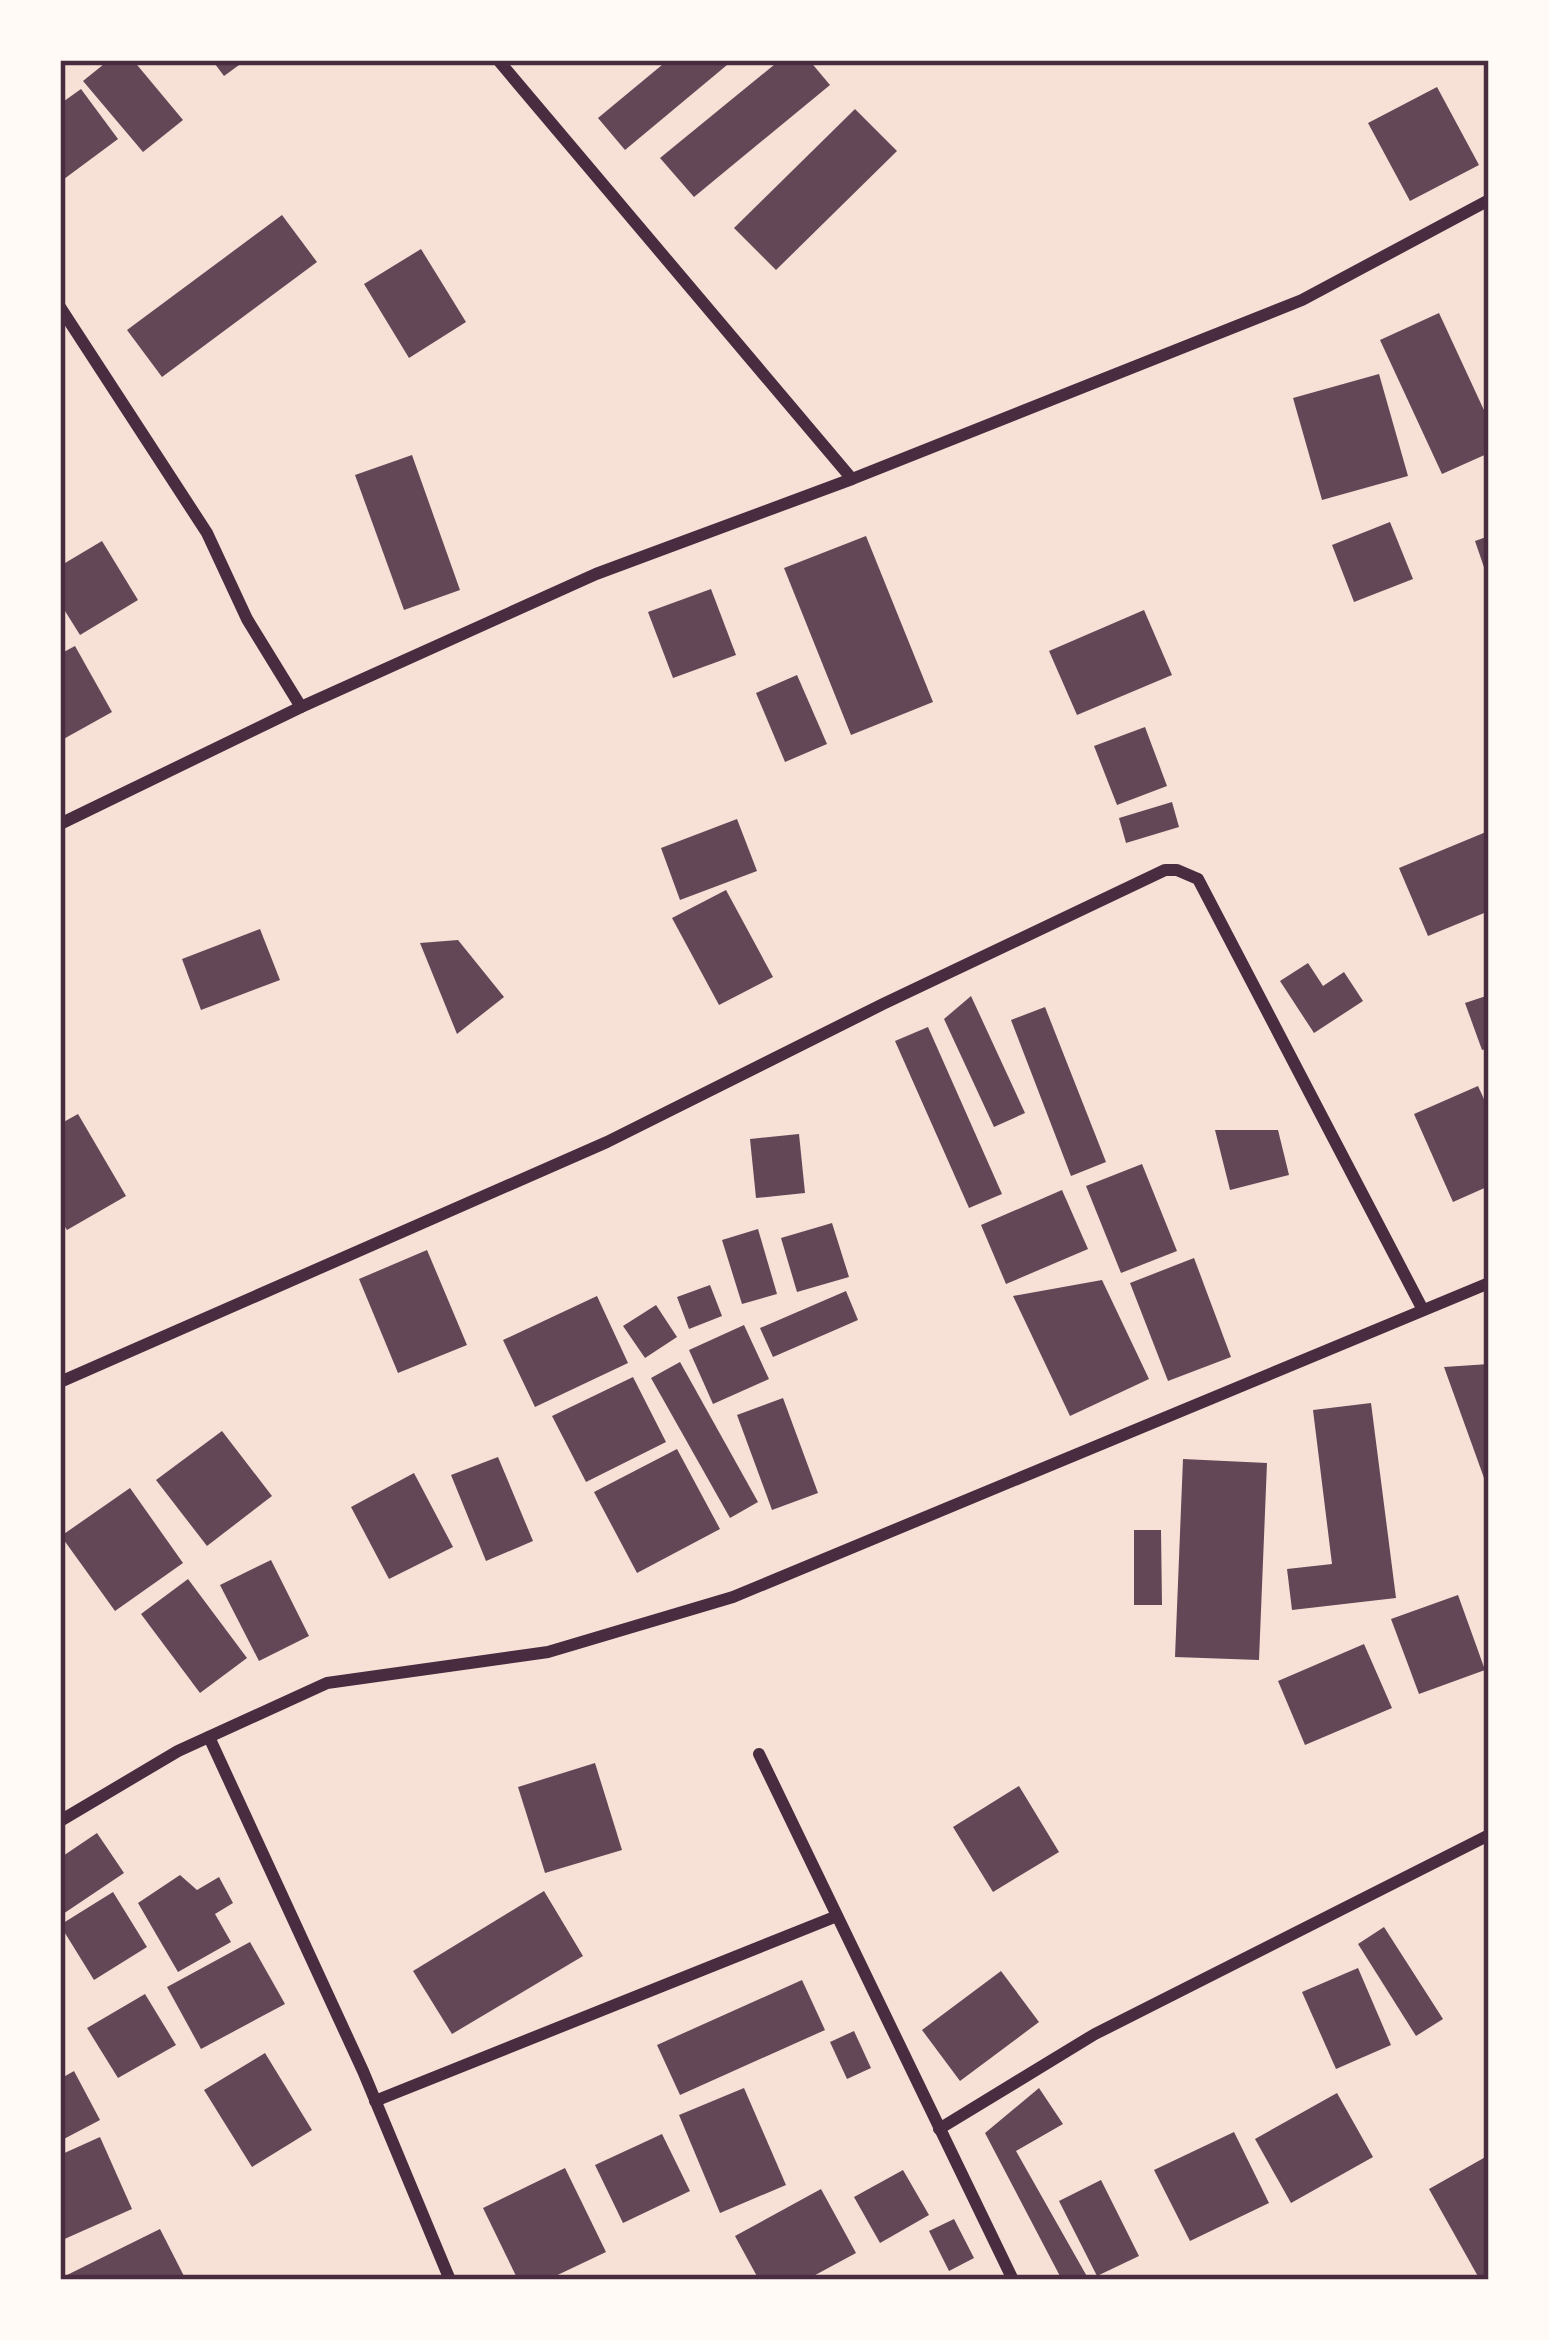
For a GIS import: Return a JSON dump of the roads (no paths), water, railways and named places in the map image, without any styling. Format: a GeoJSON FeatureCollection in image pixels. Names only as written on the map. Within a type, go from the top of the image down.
{"type":"FeatureCollection","features":[{"type":"Feature","properties":{"kind":"street"},"geometry":{"type":"LineString","coordinates":[[498,60],[852,478]]}},
{"type":"Feature","properties":{"kind":"street"},"geometry":{"type":"LineString","coordinates":[[60,824],[301,707],[596,574],[1302,300],[1489,200]]}},
{"type":"Feature","properties":{"kind":"street"},"geometry":{"type":"LineString","coordinates":[[60,307],[207,533],[247,619],[301,707]]}},
{"type":"Feature","properties":{"kind":"street"},"geometry":{"type":"LineString","coordinates":[[60,1382],[607,1142],[1165,870],[1198,879],[1423,1310]]}},
{"type":"Feature","properties":{"kind":"street"},"geometry":{"type":"LineString","coordinates":[[60,1820],[178,1751],[327,1683],[548,1652],[733,1597],[1489,1283]]}},
{"type":"Feature","properties":{"kind":"street"},"geometry":{"type":"LineString","coordinates":[[209,1737],[375,2102],[450,2280]]}},
{"type":"Feature","properties":{"kind":"street"},"geometry":{"type":"LineString","coordinates":[[759,1754],[1013,2280]]}},
{"type":"Feature","properties":{"kind":"street"},"geometry":{"type":"LineString","coordinates":[[939,2129],[1095,2034],[1489,1835]]}},
{"type":"Feature","properties":{"kind":"street"},"geometry":{"type":"LineString","coordinates":[[375,2102],[837,1916]]}}]}
